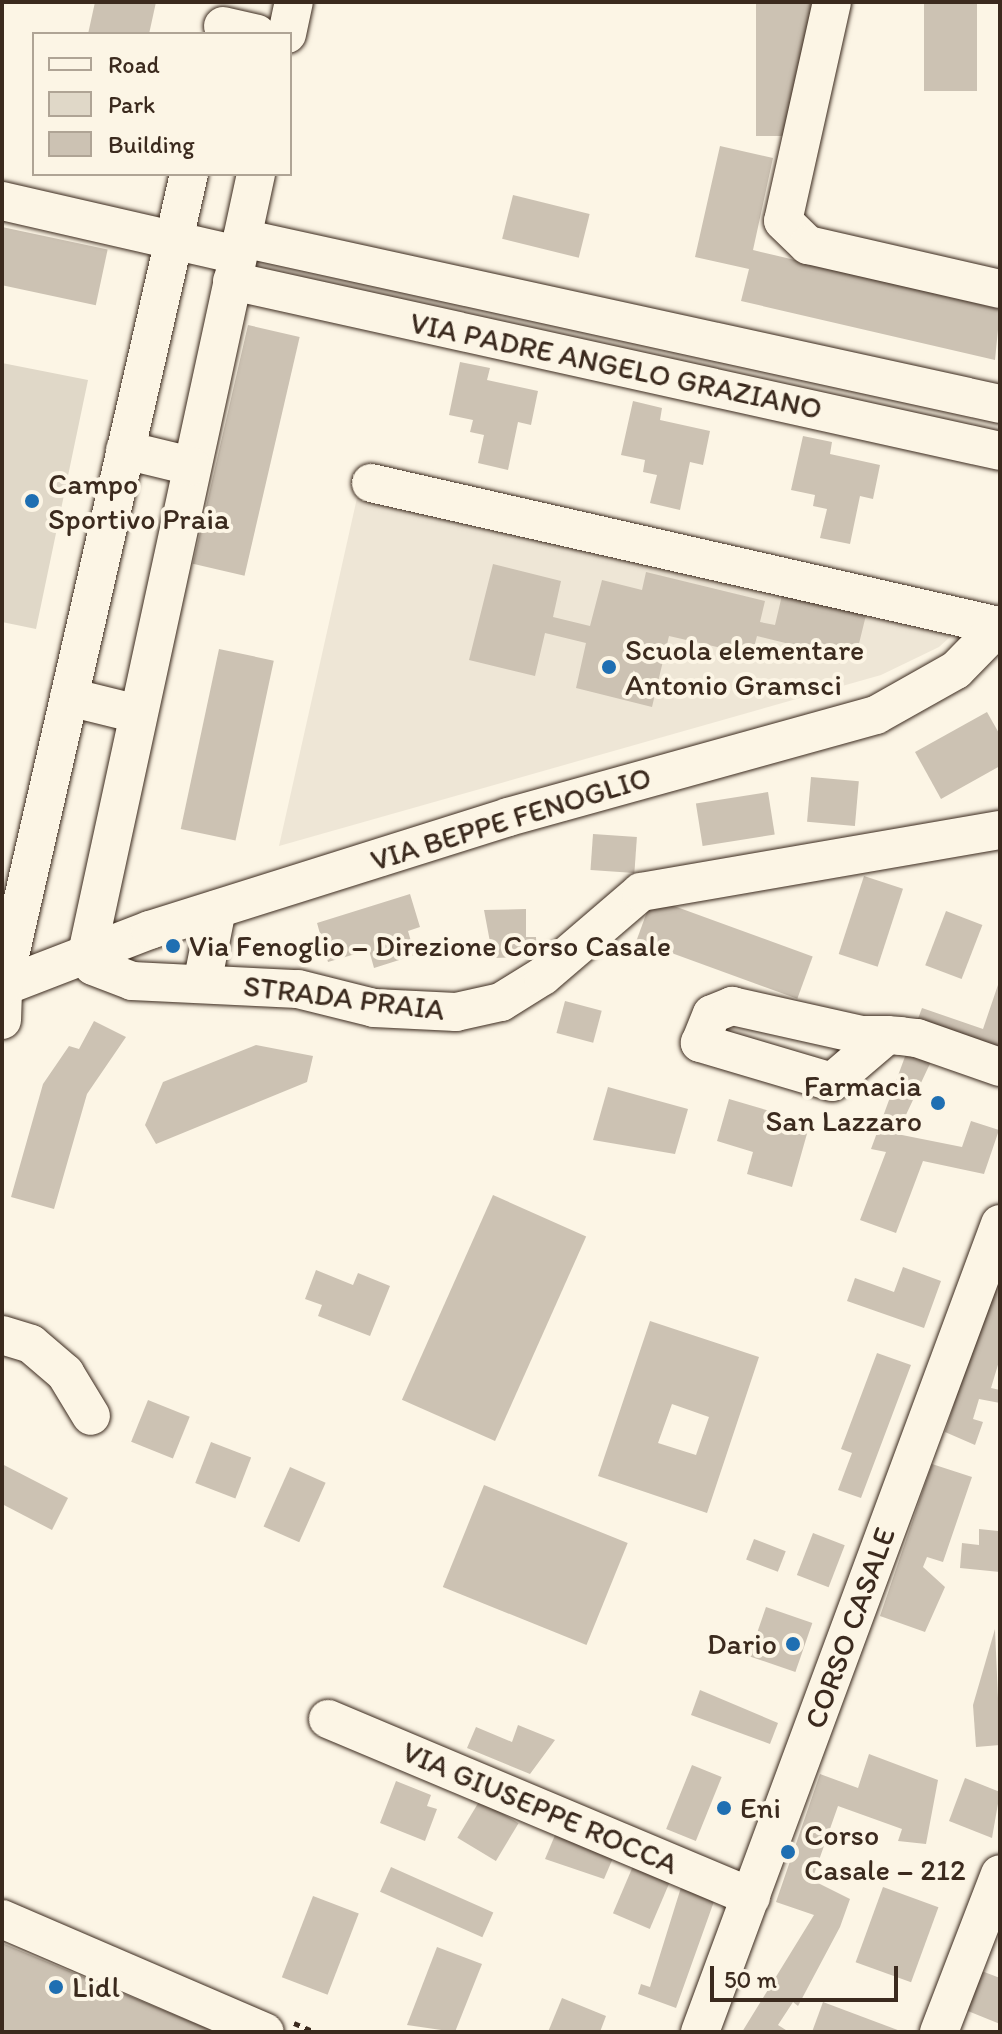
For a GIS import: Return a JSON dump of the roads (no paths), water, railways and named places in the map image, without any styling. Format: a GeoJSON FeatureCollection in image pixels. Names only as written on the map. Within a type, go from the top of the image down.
{"type":"FeatureCollection","features":[{"type":"Feature","properties":{"kind":"street"},"geometry":{"type":"LineString","coordinates":[[287,32],[294,2]]}},
{"type":"Feature","properties":{"kind":"street"},"geometry":{"type":"LineString","coordinates":[[832,2],[783,221],[808,245],[1000,289]]}},
{"type":"Feature","properties":{"kind":"street"},"geometry":{"type":"LineString","coordinates":[[2,1020],[2,986],[189,176]]}},
{"type":"Feature","properties":{"kind":"street"},"geometry":{"type":"LineString","coordinates":[[87,954],[256,176]]}},
{"type":"Feature","properties":{"kind":"street"},"geometry":{"type":"LineString","coordinates":[[2,201],[237,258]]}},
{"type":"Feature","properties":{"kind":"street","name":"VIA PADRE ANGELO GRAZIANO"},"geometry":{"type":"LineString","coordinates":[[237,258],[1000,404]]}},
{"type":"Feature","properties":{"kind":"street","name":"VIA PADRE ANGELO GRAZIANO"},"geometry":{"type":"LineString","coordinates":[[237,258],[1000,451]]}},
{"type":"Feature","properties":{"kind":"street"},"geometry":{"type":"LineString","coordinates":[[125,450],[191,466]]}},
{"type":"Feature","properties":{"kind":"street"},"geometry":{"type":"LineString","coordinates":[[371,483],[1000,625]]}},
{"type":"Feature","properties":{"kind":"street","name":"VIA BEPPE FENOGLIO"},"geometry":{"type":"LineString","coordinates":[[2,986],[217,909],[508,817],[876,715],[956,670],[1000,625]]}},
{"type":"Feature","properties":{"kind":"street"},"geometry":{"type":"LineString","coordinates":[[69,697],[138,714]]}},
{"type":"Feature","properties":{"kind":"street","name":"STRADA PRAIA"},"geometry":{"type":"LineString","coordinates":[[87,954],[101,973],[202,984],[298,989],[374,1008],[456,1012],[501,1002],[543,976],[641,892],[1000,830]]}},
{"type":"Feature","properties":{"kind":"street"},"geometry":{"type":"LineString","coordinates":[[202,984],[217,909]]}},
{"type":"Feature","properties":{"kind":"street"},"geometry":{"type":"LineString","coordinates":[[887,1035],[917,1038],[1000,1067]]}},
{"type":"Feature","properties":{"kind":"street","name":"CORSO CASALE"},"geometry":{"type":"LineString","coordinates":[[700,2032],[1000,1224]]}},
{"type":"Feature","properties":{"kind":"street"},"geometry":{"type":"LineString","coordinates":[[2,1335],[31,1344],[65,1373],[91,1416]]}},
{"type":"Feature","properties":{"kind":"street","name":"VIA GIUSEPPE ROCCA"},"geometry":{"type":"LineString","coordinates":[[328,1719],[751,1897]]}},
{"type":"Feature","properties":{"kind":"street"},"geometry":{"type":"LineString","coordinates":[[939,2032],[987,1949],[1000,1874]]}},
{"type":"Feature","properties":{"kind":"street"},"geometry":{"type":"LineString","coordinates":[[2,1919],[265,2032]]}},
{"type":"Feature","properties":{"kind":"place","name":"Campo Sportivo Praia"},"geometry":{"type":"Point","coordinates":[32,501]}},
{"type":"Feature","properties":{"kind":"place","name":"Scuola elementare Antonio Gramsci"},"geometry":{"type":"Point","coordinates":[609,667]}},
{"type":"Feature","properties":{"kind":"place","name":"Via Fenoglio – Direzione Corso Casale"},"geometry":{"type":"Point","coordinates":[173,946]}},
{"type":"Feature","properties":{"kind":"place","name":"Farmacia San Lazzaro"},"geometry":{"type":"Point","coordinates":[938,1103]}},
{"type":"Feature","properties":{"kind":"place","name":"Dario"},"geometry":{"type":"Point","coordinates":[793,1644]}},
{"type":"Feature","properties":{"kind":"place","name":"Eni"},"geometry":{"type":"Point","coordinates":[724,1808]}},
{"type":"Feature","properties":{"kind":"place","name":"Corso Casale – 212"},"geometry":{"type":"Point","coordinates":[788,1852]}},
{"type":"Feature","properties":{"kind":"place","name":"Lidl"},"geometry":{"type":"Point","coordinates":[56,1987]}}]}
